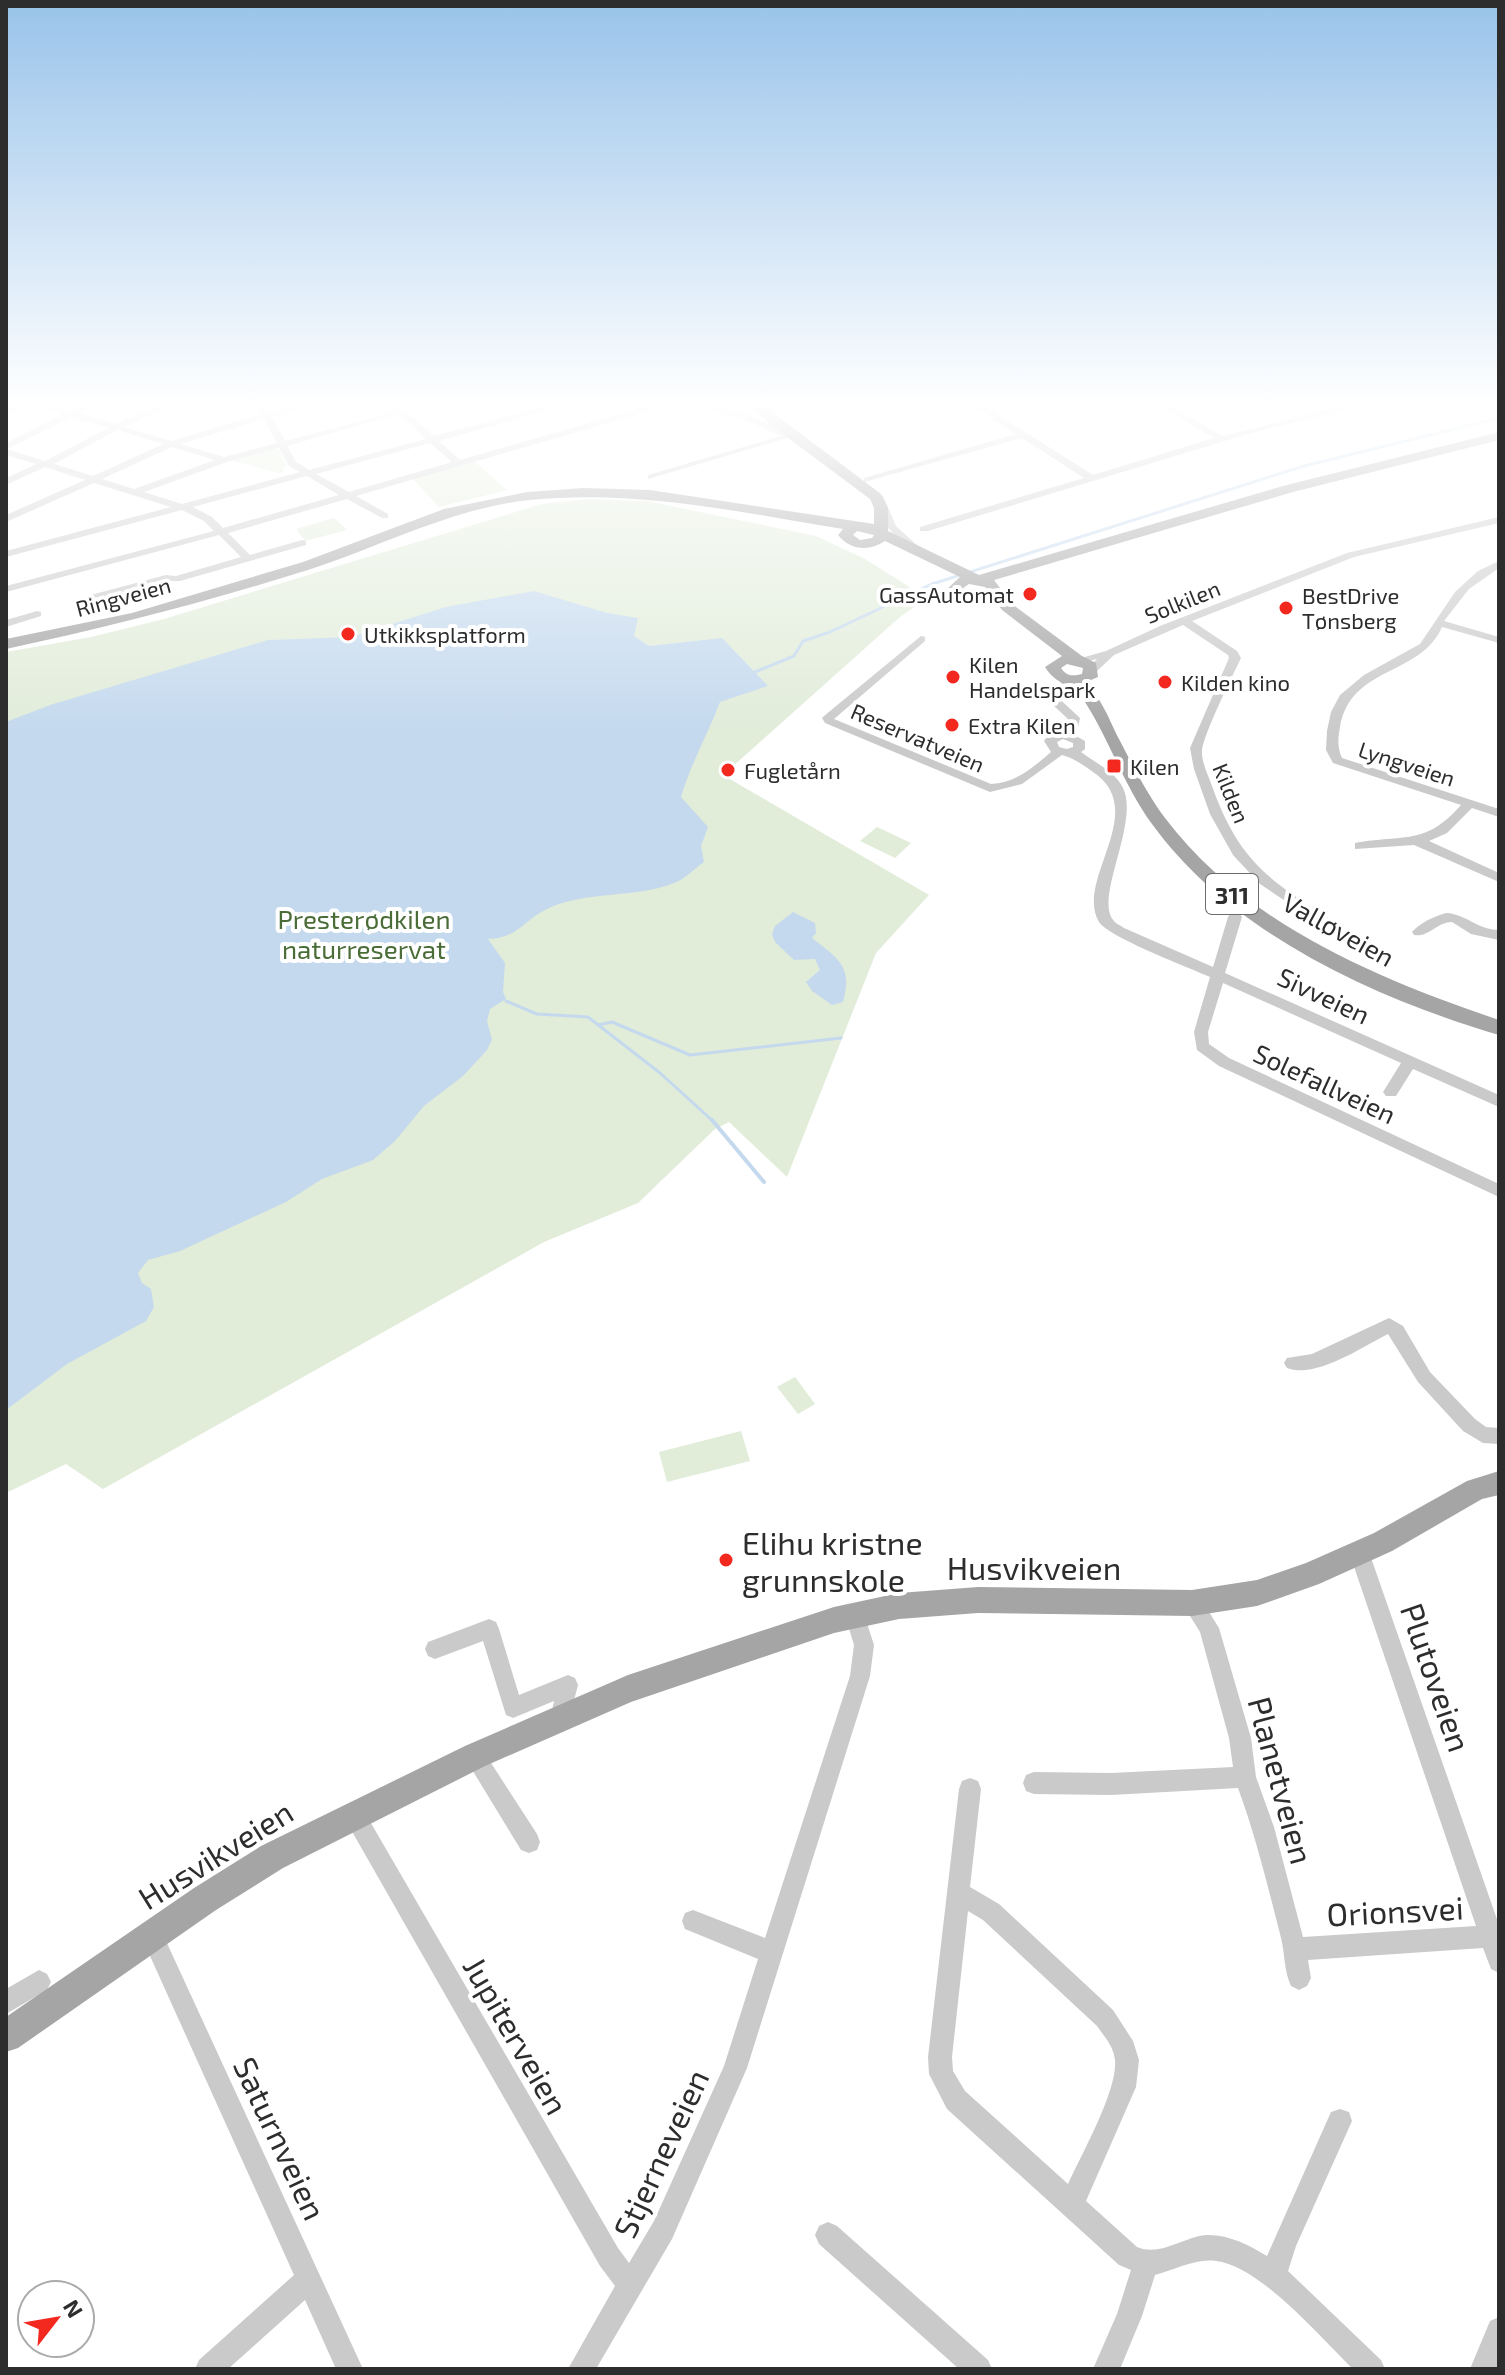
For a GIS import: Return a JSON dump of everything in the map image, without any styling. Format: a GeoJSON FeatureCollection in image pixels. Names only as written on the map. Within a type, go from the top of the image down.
{"type":"FeatureCollection","features":[{"type":"Feature","properties":{"kind":"main road","name":"Ringveien"},"geometry":{"type":"LineString","coordinates":[[6,644],[135,617],[308,565],[429,519],[456,512]]}},
{"type":"Feature","properties":{"kind":"main road","name":"Ringveien"},"geometry":{"type":"LineString","coordinates":[[753,512],[881,533],[963,578]]}},
{"type":"Feature","properties":{"kind":"main road"},"geometry":{"type":"LineString","coordinates":[[854,530],[873,512]]}},
{"type":"Feature","properties":{"kind":"main road"},"geometry":{"type":"LineString","coordinates":[[864,544],[878,541],[881,512]]}},
{"type":"Feature","properties":{"kind":"main road"},"geometry":{"type":"LineString","coordinates":[[963,578],[1205,512]]}},
{"type":"Feature","properties":{"kind":"main road"},"geometry":{"type":"LineString","coordinates":[[974,598],[987,596],[994,590],[1070,561],[1234,512]]}},
{"type":"Feature","properties":{"kind":"main road","name":"Ringveien"},"geometry":{"type":"LineString","coordinates":[[854,530],[864,544]]}},
{"type":"Feature","properties":{"kind":"main road","name":"Valløveien"},"geometry":{"type":"LineString","coordinates":[[864,544],[902,552],[963,578],[990,583],[1007,607],[1086,666],[1157,798],[1192,842],[1232,880],[1290,922],[1345,953],[1397,978],[1499,1016]]}},
{"type":"Feature","properties":{"kind":"main road","name":"Valløveien"},"geometry":{"type":"LineString","coordinates":[[963,578],[961,595],[998,610],[1028,632],[1048,650],[1055,664],[1055,673],[1072,681],[1091,700],[1149,808],[1187,855],[1221,885],[1284,931],[1342,964],[1408,995],[1499,1028]]}},
{"type":"Feature","properties":{"kind":"main road"},"geometry":{"type":"LineString","coordinates":[[1055,664],[1063,660],[1086,666],[1085,679],[1072,681]]}},
{"type":"Feature","properties":{"kind":"main road","name":"Husvikveien"},"geometry":{"type":"LineString","coordinates":[[6,2036],[272,1857],[353,1814],[561,1716],[759,1644],[855,1615],[899,1606],[943,1602],[1192,1603],[1281,1587],[1359,1552],[1476,1489],[1499,1483]]}},
{"type":"Feature","properties":{"kind":"street"},"geometry":{"type":"LineString","coordinates":[[6,554],[165,512]]}},
{"type":"Feature","properties":{"kind":"street"},"geometry":{"type":"LineString","coordinates":[[193,512],[208,519],[248,558]]}},
{"type":"Feature","properties":{"kind":"street"},"geometry":{"type":"LineString","coordinates":[[6,589],[291,512]]}},
{"type":"Feature","properties":{"kind":"street"},"geometry":{"type":"LineString","coordinates":[[377,512],[385,516]]}},
{"type":"Feature","properties":{"kind":"street"},"geometry":{"type":"LineString","coordinates":[[888,512],[896,532],[917,551]]}},
{"type":"Feature","properties":{"kind":"street"},"geometry":{"type":"LineString","coordinates":[[924,529],[982,512]]}},
{"type":"Feature","properties":{"kind":"street","name":"Solkilen"},"geometry":{"type":"LineString","coordinates":[[1086,666],[1164,628],[1186,622],[1351,555],[1499,520]]}},
{"type":"Feature","properties":{"kind":"street"},"geometry":{"type":"LineString","coordinates":[[91,598],[302,543]]}},
{"type":"Feature","properties":{"kind":"street","name":"Lyngveien"},"geometry":{"type":"LineString","coordinates":[[1499,564],[1479,575],[1438,623],[1424,646],[1369,674],[1350,692],[1334,724],[1331,750],[1337,760],[1499,813]]}},
{"type":"Feature","properties":{"kind":"street"},"geometry":{"type":"LineString","coordinates":[[6,624],[37,614]]}},
{"type":"Feature","properties":{"kind":"street","name":"Kilden"},"geometry":{"type":"LineString","coordinates":[[1186,622],[1233,653],[1235,658],[1196,748],[1220,823],[1248,868],[1323,920]]}},
{"type":"Feature","properties":{"kind":"street"},"geometry":{"type":"LineString","coordinates":[[1438,623],[1499,640]]}},
{"type":"Feature","properties":{"kind":"street","name":"Reservatveien"},"geometry":{"type":"LineString","coordinates":[[921,639],[841,704],[828,718],[829,721],[990,788],[1009,784],[1043,766],[1058,752]]}},
{"type":"Feature","properties":{"kind":"street"},"geometry":{"type":"LineString","coordinates":[[1044,687],[1045,692],[1074,718],[1070,736]]}},
{"type":"Feature","properties":{"kind":"street"},"geometry":{"type":"LineString","coordinates":[[1070,736],[1080,744],[1079,749],[1058,752],[1051,747],[1052,739],[1070,736]]}},
{"type":"Feature","properties":{"kind":"street","name":"Sivveien"},"geometry":{"type":"LineString","coordinates":[[1073,752],[1112,781],[1122,802],[1098,919],[1499,1101]]}},
{"type":"Feature","properties":{"kind":"street"},"geometry":{"type":"LineString","coordinates":[[1360,846],[1419,842],[1443,829],[1469,804]]}},
{"type":"Feature","properties":{"kind":"street"},"geometry":{"type":"LineString","coordinates":[[1419,842],[1499,878]]}},
{"type":"Feature","properties":{"kind":"street"},"geometry":{"type":"LineString","coordinates":[[1419,932],[1442,916],[1451,917],[1487,934],[1499,935]]}},
{"type":"Feature","properties":{"kind":"street"},"geometry":{"type":"LineString","coordinates":[[1218,974],[1235,917]]}},
{"type":"Feature","properties":{"kind":"street","name":"Solefallveien"},"geometry":{"type":"LineString","coordinates":[[1218,974],[1200,1039],[1202,1046],[1211,1054],[1499,1191]]}},
{"type":"Feature","properties":{"kind":"street"},"geometry":{"type":"LineString","coordinates":[[1391,1092],[1410,1061]]}},
{"type":"Feature","properties":{"kind":"street"},"geometry":{"type":"LineString","coordinates":[[1293,1363],[1314,1362],[1389,1325],[1397,1331],[1417,1368],[1469,1425],[1483,1435],[1499,1436]]}},
{"type":"Feature","properties":{"kind":"street","name":"Plutoveien"},"geometry":{"type":"LineString","coordinates":[[1359,1552],[1495,1936],[1499,1961]]}},
{"type":"Feature","properties":{"kind":"street","name":"Planetveien"},"geometry":{"type":"LineString","coordinates":[[1192,1603],[1209,1628],[1240,1738],[1245,1777],[1263,1827],[1295,1949],[1299,1978]]}},
{"type":"Feature","properties":{"kind":"street","name":"Stjerneveien"},"geometry":{"type":"LineString","coordinates":[[581,2369],[663,2230],[735,2068],[860,1676],[864,1645],[855,1615]]}},
{"type":"Feature","properties":{"kind":"street"},"geometry":{"type":"LineString","coordinates":[[435,1649],[489,1629],[513,1708],[568,1685],[561,1716]]}},
{"type":"Feature","properties":{"kind":"street"},"geometry":{"type":"LineString","coordinates":[[475,1756],[529,1842]]}},
{"type":"Feature","properties":{"kind":"street"},"geometry":{"type":"LineString","coordinates":[[1034,1783],[1111,1784],[1245,1777]]}},
{"type":"Feature","properties":{"kind":"street"},"geometry":{"type":"LineString","coordinates":[[970,1789],[944,2017],[941,2074],[956,2100],[1128,2256],[1146,2264],[1162,2263],[1195,2248],[1217,2248],[1243,2256],[1273,2276],[1372,2369]]}},
{"type":"Feature","properties":{"kind":"street","name":"Jupiterveien"},"geometry":{"type":"LineString","coordinates":[[353,1814],[609,2257],[630,2285]]}},
{"type":"Feature","properties":{"kind":"street"},"geometry":{"type":"LineString","coordinates":[[960,1894],[991,1912],[1105,2018],[1121,2041],[1127,2060],[1124,2087],[1072,2203]]}},
{"type":"Feature","properties":{"kind":"street"},"geometry":{"type":"LineString","coordinates":[[693,1921],[773,1953]]}},
{"type":"Feature","properties":{"kind":"street","name":"Saturnveien"},"geometry":{"type":"LineString","coordinates":[[152,1936],[350,2369]]}},
{"type":"Feature","properties":{"kind":"street","name":"Orionsvei"},"geometry":{"type":"LineString","coordinates":[[1295,1949],[1495,1936]]}},
{"type":"Feature","properties":{"kind":"street"},"geometry":{"type":"LineString","coordinates":[[6,2002],[39,1982]]}},
{"type":"Feature","properties":{"kind":"street"},"geometry":{"type":"LineString","coordinates":[[1273,2276],[1284,2243],[1340,2121]]}},
{"type":"Feature","properties":{"kind":"street"},"geometry":{"type":"LineString","coordinates":[[828,2235],[979,2369]]}},
{"type":"Feature","properties":{"kind":"street"},"geometry":{"type":"LineString","coordinates":[[1106,2369],[1129,2316],[1146,2264]]}},
{"type":"Feature","properties":{"kind":"street"},"geometry":{"type":"LineString","coordinates":[[208,2369],[309,2279]]}},
{"type":"Feature","properties":{"kind":"street"},"geometry":{"type":"LineString","coordinates":[[1483,2369],[1499,2330]]}},
{"type":"Feature","properties":{"kind":"green space","name":"Presterødkilen naturreservat"},"geometry":{"type":"Polygon","coordinates":[[[516,512],[699,512],[816,536],[865,559],[927,598],[900,617],[723,775],[929,895],[876,953],[787,1177],[729,1122],[715,1129],[638,1203],[544,1242],[103,1489],[66,1464],[6,1493],[6,652],[91,637],[164,619],[516,512]]]}},
{"type":"Feature","properties":{"kind":"green space"},"geometry":{"type":"Polygon","coordinates":[[[334,518],[347,530],[305,541],[296,529],[334,518]]]}},
{"type":"Feature","properties":{"kind":"green space"},"geometry":{"type":"Polygon","coordinates":[[[877,827],[911,843],[895,858],[860,841],[877,827]]]}},
{"type":"Feature","properties":{"kind":"green space"},"geometry":{"type":"Polygon","coordinates":[[[795,1377],[815,1404],[798,1414],[777,1387],[795,1377]]]}},
{"type":"Feature","properties":{"kind":"green space"},"geometry":{"type":"Polygon","coordinates":[[[741,1431],[750,1461],[667,1482],[659,1452],[741,1431]]]}},
{"type":"Feature","properties":{"kind":"water"},"geometry":{"type":"Polygon","coordinates":[[[534,591],[607,613],[638,618],[634,636],[649,646],[722,638],[768,686],[720,702],[685,784],[681,797],[708,827],[701,846],[704,862],[674,883],[643,891],[562,903],[539,913],[506,936],[488,939],[505,963],[503,992],[506,999],[490,1009],[487,1021],[492,1040],[463,1076],[424,1106],[395,1141],[373,1160],[322,1179],[286,1202],[180,1251],[148,1260],[138,1273],[142,1283],[151,1289],[154,1307],[146,1321],[67,1364],[6,1410],[6,722],[50,705],[268,640],[351,637],[446,607],[534,591]]]}},
{"type":"Feature","properties":{"kind":"water"},"geometry":{"type":"Polygon","coordinates":[[[793,912],[815,923],[816,933],[812,938],[836,958],[845,972],[843,1002],[832,1005],[812,991],[806,982],[820,970],[815,959],[794,960],[775,942],[772,934],[775,926],[793,912]]]}},
{"type":"Feature","properties":{"kind":"waterway"},"geometry":{"type":"LineString","coordinates":[[755,672],[794,656],[803,641],[830,632],[932,584],[1160,512]]}},
{"type":"Feature","properties":{"kind":"waterway"},"geometry":{"type":"LineString","coordinates":[[506,1001],[537,1014],[588,1017],[598,1025]]}},
{"type":"Feature","properties":{"kind":"waterway"},"geometry":{"type":"LineString","coordinates":[[598,1025],[612,1022],[690,1055],[841,1038]]}},
{"type":"Feature","properties":{"kind":"waterway"},"geometry":{"type":"LineString","coordinates":[[598,1025],[660,1073],[713,1121]]}},
{"type":"Feature","properties":{"kind":"waterway"},"geometry":{"type":"LineString","coordinates":[[713,1121],[764,1182]]}},
{"type":"Feature","properties":{"kind":"place","name":"GassAutomat"},"geometry":{"type":"Point","coordinates":[1030,594]}},
{"type":"Feature","properties":{"kind":"place","name":"BestDrive Tønsberg"},"geometry":{"type":"Point","coordinates":[1286,608]}},
{"type":"Feature","properties":{"kind":"place","name":"Utkikksplatform"},"geometry":{"type":"Point","coordinates":[348,634]}},
{"type":"Feature","properties":{"kind":"place","name":"Kilen Handelspark"},"geometry":{"type":"Point","coordinates":[953,677]}},
{"type":"Feature","properties":{"kind":"place","name":"Kilden kino"},"geometry":{"type":"Point","coordinates":[1165,682]}},
{"type":"Feature","properties":{"kind":"place","name":"Extra Kilen"},"geometry":{"type":"Point","coordinates":[952,725]}},
{"type":"Feature","properties":{"kind":"place","name":"Kilen"},"geometry":{"type":"Point","coordinates":[1114,766]}},
{"type":"Feature","properties":{"kind":"place","name":"Fugletårn"},"geometry":{"type":"Point","coordinates":[728,770]}},
{"type":"Feature","properties":{"kind":"place","name":"Elihu kristne grunnskole"},"geometry":{"type":"Point","coordinates":[726,1560]}}]}
